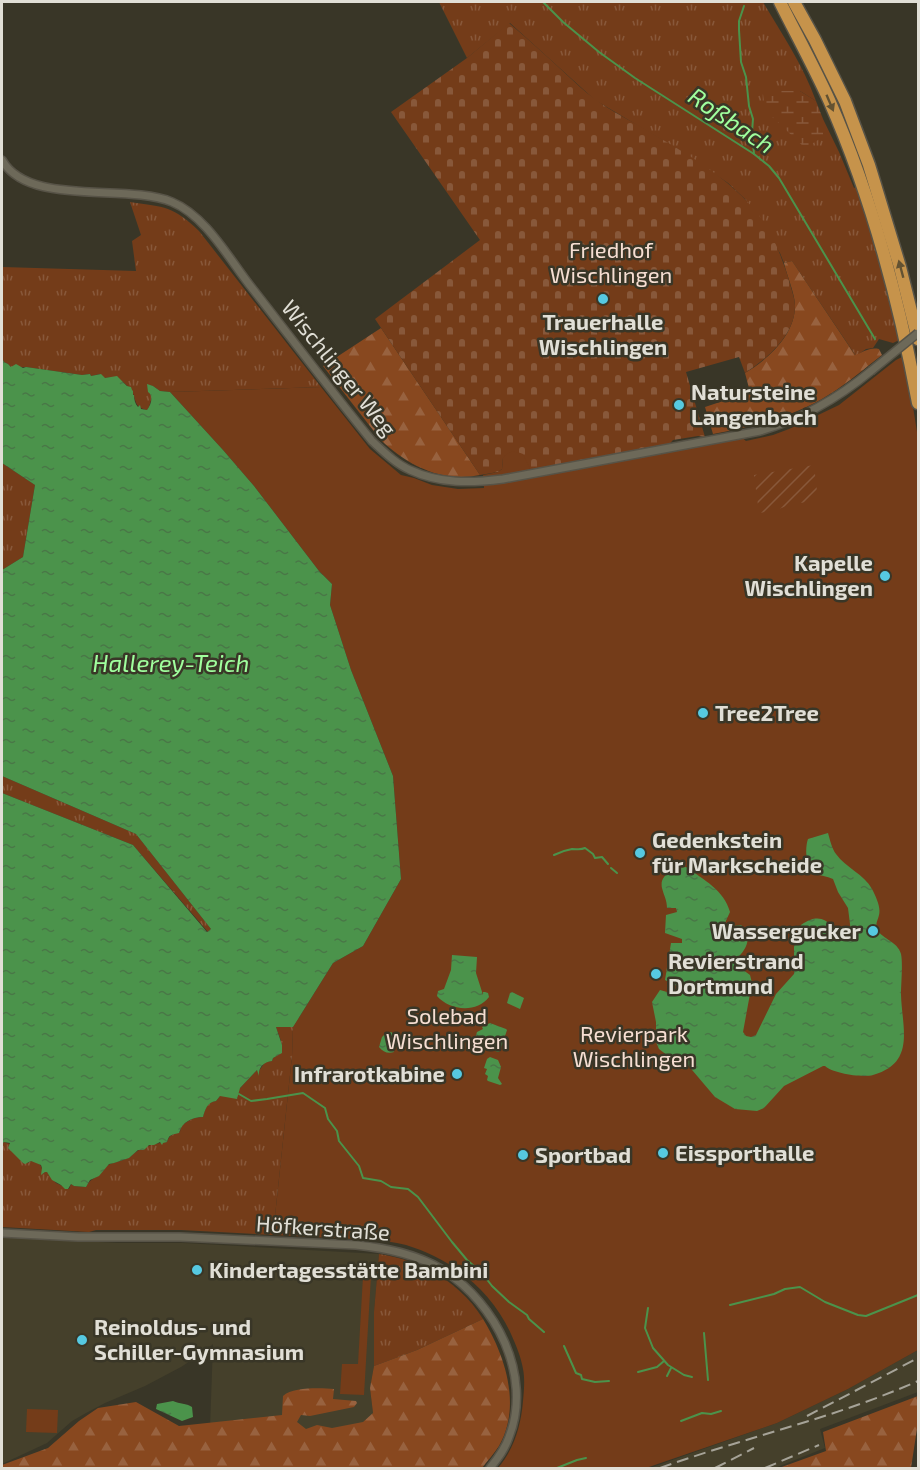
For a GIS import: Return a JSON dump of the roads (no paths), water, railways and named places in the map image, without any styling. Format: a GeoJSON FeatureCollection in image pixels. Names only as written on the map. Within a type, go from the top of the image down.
{"type":"FeatureCollection","features":[{"type":"Feature","properties":{"kind":"highway"},"geometry":{"type":"LineString","coordinates":[[774,2],[805,50]]}},
{"type":"Feature","properties":{"kind":"highway"},"geometry":{"type":"LineString","coordinates":[[780,2],[829,100],[849,149],[878,235],[902,321],[918,403]]}},
{"type":"Feature","properties":{"kind":"highway"},"geometry":{"type":"LineString","coordinates":[[794,2],[845,101],[869,165],[900,267],[918,339]]}},
{"type":"Feature","properties":{"kind":"highway"},"geometry":{"type":"LineString","coordinates":[[802,2],[809,14],[815,40]]}},
{"type":"Feature","properties":{"kind":"street","name":"Wischlinger Weg"},"geometry":{"type":"LineString","coordinates":[[2,159],[4,164],[19,178],[36,186],[157,197],[173,202],[194,215],[204,224],[372,441],[404,467],[432,478],[456,482],[494,480],[782,425],[819,408],[843,393],[918,333]]}},
{"type":"Feature","properties":{"kind":"street","name":"Höfkerstraße"},"geometry":{"type":"LineString","coordinates":[[2,1233],[86,1237],[180,1237],[356,1245],[379,1247],[429,1263],[456,1279],[484,1307],[501,1334],[512,1365],[516,1383],[513,1427],[504,1448],[490,1468]]}},
{"type":"Feature","properties":{"kind":"water","name":"Hallerey-Teich"},"geometry":{"type":"Polygon","coordinates":[[[2,358],[11,367],[16,364],[23,368],[82,375],[101,374],[105,378],[117,376],[131,387],[135,403],[138,407],[140,405],[141,409],[147,410],[151,403],[147,384],[160,391],[170,392],[254,486],[319,571],[332,584],[330,605],[351,670],[393,776],[401,879],[363,946],[333,963],[293,1027],[276,1027],[282,1053],[262,1066],[259,1076],[257,1070],[240,1088],[237,1099],[220,1096],[208,1105],[203,1117],[188,1121],[179,1133],[169,1137],[167,1142],[162,1145],[160,1142],[149,1145],[144,1150],[138,1150],[129,1158],[109,1164],[99,1176],[90,1180],[86,1187],[71,1184],[68,1189],[52,1180],[47,1172],[41,1175],[41,1165],[31,1161],[23,1163],[8,1148],[10,1143],[2,1144],[2,793],[133,845],[207,932],[211,929],[136,834],[2,776],[2,570],[23,557],[35,485],[2,463],[2,358]]]}},
{"type":"Feature","properties":{"kind":"water"},"geometry":{"type":"Polygon","coordinates":[[[828,833],[836,854],[869,884],[879,909],[876,925],[878,931],[896,946],[901,954],[904,1032],[901,1053],[896,1062],[873,1075],[848,1074],[823,1066],[784,1086],[764,1108],[757,1111],[735,1109],[715,1097],[687,1064],[672,1059],[659,1049],[656,1042],[656,1022],[652,1002],[660,990],[681,996],[684,985],[680,982],[677,986],[665,980],[671,943],[682,943],[682,939],[665,933],[666,915],[677,912],[676,908],[667,908],[662,888],[663,879],[673,870],[686,867],[712,886],[727,904],[730,912],[724,925],[727,927],[741,925],[745,929],[747,943],[735,960],[735,964],[750,975],[752,983],[743,1032],[746,1036],[751,1037],[756,1035],[776,994],[794,974],[794,947],[801,925],[817,918],[843,931],[851,932],[848,908],[833,879],[814,873],[807,862],[808,839],[828,833]]]}},
{"type":"Feature","properties":{"kind":"water"},"geometry":{"type":"Polygon","coordinates":[[[452,955],[477,957],[476,973],[483,995],[483,992],[488,993],[489,997],[484,1002],[470,1008],[455,1007],[437,996],[438,991],[444,989],[451,970],[452,955]]]}},
{"type":"Feature","properties":{"kind":"water"},"geometry":{"type":"Polygon","coordinates":[[[512,992],[524,998],[520,1009],[507,1003],[512,992]]]}},
{"type":"Feature","properties":{"kind":"water"},"geometry":{"type":"Polygon","coordinates":[[[490,1023],[507,1030],[498,1052],[485,1047],[484,1050],[473,1045],[477,1032],[490,1023]]]}},
{"type":"Feature","properties":{"kind":"water"},"geometry":{"type":"Polygon","coordinates":[[[387,1032],[399,1038],[388,1042],[394,1052],[390,1053],[379,1047],[382,1037],[387,1032]]]}},
{"type":"Feature","properties":{"kind":"water"},"geometry":{"type":"Polygon","coordinates":[[[490,1057],[498,1060],[501,1067],[498,1078],[502,1084],[500,1085],[487,1080],[488,1076],[485,1074],[487,1069],[484,1068],[490,1057]]]}},
{"type":"Feature","properties":{"kind":"water"},"geometry":{"type":"Polygon","coordinates":[[[173,1401],[192,1407],[193,1417],[182,1421],[156,1409],[157,1404],[173,1401]]]}},
{"type":"Feature","properties":{"kind":"waterway","name":"Roßbach"},"geometry":{"type":"LineString","coordinates":[[543,2],[599,52],[769,166],[779,178],[875,339]]}},
{"type":"Feature","properties":{"kind":"waterway"},"geometry":{"type":"LineString","coordinates":[[744,6],[739,21],[741,62],[746,77],[749,106],[753,119],[754,154]]}},
{"type":"Feature","properties":{"kind":"waterway"},"geometry":{"type":"LineString","coordinates":[[554,855],[570,849],[585,848],[595,858],[602,857],[608,864]]}},
{"type":"Feature","properties":{"kind":"waterway"},"geometry":{"type":"LineString","coordinates":[[611,868],[617,873]]}},
{"type":"Feature","properties":{"kind":"waterway"},"geometry":{"type":"LineString","coordinates":[[239,1094],[251,1101],[303,1093],[325,1108],[328,1119],[337,1131],[339,1141],[359,1166],[363,1178],[381,1181],[391,1187],[408,1189],[418,1197],[467,1260],[509,1302],[527,1315],[544,1332]]}},
{"type":"Feature","properties":{"kind":"waterway"},"geometry":{"type":"LineString","coordinates":[[730,1305],[800,1287],[825,1302],[866,1316],[918,1295]]}},
{"type":"Feature","properties":{"kind":"waterway"},"geometry":{"type":"LineString","coordinates":[[648,1308],[645,1328],[653,1348],[668,1365],[692,1377]]}},
{"type":"Feature","properties":{"kind":"waterway"},"geometry":{"type":"LineString","coordinates":[[704,1333],[708,1380]]}},
{"type":"Feature","properties":{"kind":"waterway"},"geometry":{"type":"LineString","coordinates":[[564,1346],[576,1373],[581,1375],[582,1379],[595,1382],[609,1381]]}},
{"type":"Feature","properties":{"kind":"waterway"},"geometry":{"type":"LineString","coordinates":[[638,1372],[657,1367],[664,1361]]}},
{"type":"Feature","properties":{"kind":"waterway"},"geometry":{"type":"LineString","coordinates":[[667,1376],[671,1368]]}},
{"type":"Feature","properties":{"kind":"waterway"},"geometry":{"type":"LineString","coordinates":[[681,1421],[702,1413],[711,1414],[721,1411]]}},
{"type":"Feature","properties":{"kind":"waterway"},"geometry":{"type":"LineString","coordinates":[[557,1468],[586,1458]]}},
{"type":"Feature","properties":{"kind":"railway"},"geometry":{"type":"LineString","coordinates":[[807,1416],[918,1358]]}},
{"type":"Feature","properties":{"kind":"railway"},"geometry":{"type":"LineString","coordinates":[[660,1468],[823,1417],[918,1381]]}},
{"type":"Feature","properties":{"kind":"railway"},"geometry":{"type":"LineString","coordinates":[[765,1468],[819,1445]]}},
{"type":"Feature","properties":{"kind":"railway"},"geometry":{"type":"LineString","coordinates":[[715,1468],[754,1448]]}},
{"type":"Feature","properties":{"kind":"place","name":"Trauerhalle Wischlingen"},"geometry":{"type":"Point","coordinates":[603,299]}},
{"type":"Feature","properties":{"kind":"place","name":"Natursteine Langenbach"},"geometry":{"type":"Point","coordinates":[679,405]}},
{"type":"Feature","properties":{"kind":"place","name":"Kapelle Wischlingen"},"geometry":{"type":"Point","coordinates":[885,576]}},
{"type":"Feature","properties":{"kind":"place","name":"Tree2Tree"},"geometry":{"type":"Point","coordinates":[703,713]}},
{"type":"Feature","properties":{"kind":"place","name":"Gedenkstein für Markscheide"},"geometry":{"type":"Point","coordinates":[640,853]}},
{"type":"Feature","properties":{"kind":"place","name":"Wassergucker"},"geometry":{"type":"Point","coordinates":[873,931]}},
{"type":"Feature","properties":{"kind":"place","name":"Revierstrand Dortmund"},"geometry":{"type":"Point","coordinates":[656,974]}},
{"type":"Feature","properties":{"kind":"place","name":"Infrarotkabine"},"geometry":{"type":"Point","coordinates":[457,1074]}},
{"type":"Feature","properties":{"kind":"place","name":"Eissporthalle"},"geometry":{"type":"Point","coordinates":[663,1153]}},
{"type":"Feature","properties":{"kind":"place","name":"Sportbad"},"geometry":{"type":"Point","coordinates":[523,1155]}},
{"type":"Feature","properties":{"kind":"place","name":"Kindertagesstätte Bambini"},"geometry":{"type":"Point","coordinates":[197,1270]}},
{"type":"Feature","properties":{"kind":"place","name":"Reinoldus- und Schiller-Gymnasium"},"geometry":{"type":"Point","coordinates":[82,1340]}},
{"type":"Feature","properties":{"kind":"park label","name":"Friedhof Wischlingen"},"geometry":{"type":"Point","coordinates":[611,262]}},
{"type":"Feature","properties":{"kind":"park label","name":"Solebad Wischlingen"},"geometry":{"type":"Point","coordinates":[447,1028]}},
{"type":"Feature","properties":{"kind":"park label","name":"Revierpark Wischlingen"},"geometry":{"type":"Point","coordinates":[634,1046]}}]}
